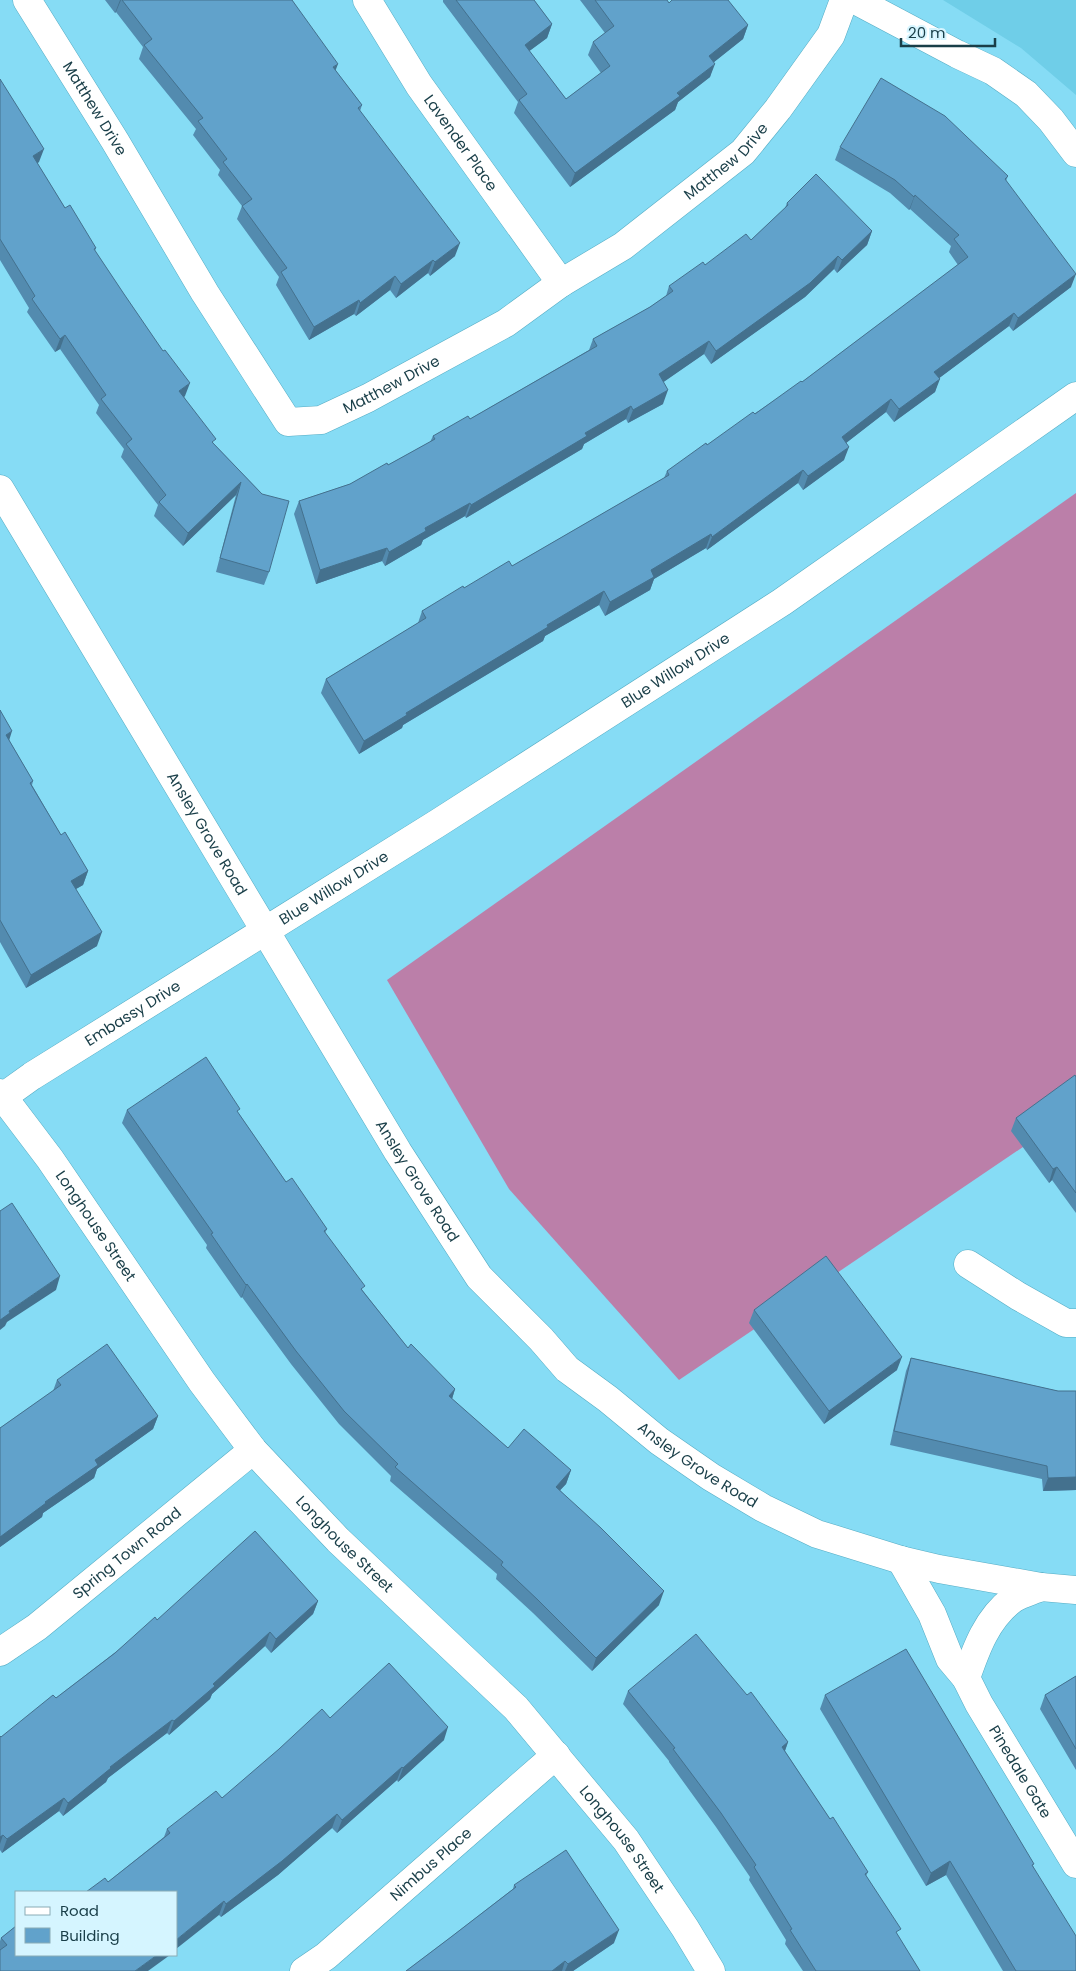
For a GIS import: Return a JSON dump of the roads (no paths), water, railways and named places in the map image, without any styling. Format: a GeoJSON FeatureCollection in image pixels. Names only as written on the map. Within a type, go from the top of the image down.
{"type":"FeatureCollection","features":[{"type":"Feature","properties":{"kind":"street","name":"Matthew Drive"},"geometry":{"type":"LineString","coordinates":[[27,0],[115,141],[210,300],[288,422],[322,420],[368,398],[506,323],[561,283],[623,246],[743,152],[778,109],[831,35],[844,0]]}},
{"type":"Feature","properties":{"kind":"street","name":"Lavender Place"},"geometry":{"type":"LineString","coordinates":[[367,0],[419,85],[561,283]]}},
{"type":"Feature","properties":{"kind":"street"},"geometry":{"type":"LineString","coordinates":[[856,0],[957,54],[993,70],[1026,94],[1051,120],[1076,153]]}},
{"type":"Feature","properties":{"kind":"street","name":"Blue Willow Drive"},"geometry":{"type":"LineString","coordinates":[[266,931],[782,602],[1076,396]]}},
{"type":"Feature","properties":{"kind":"street","name":"Ansley Grove Road"},"geometry":{"type":"LineString","coordinates":[[0,489],[398,1152],[478,1277],[522,1319],[567,1369],[608,1399],[658,1441],[711,1477],[763,1508],[817,1534],[901,1560],[1041,1587],[1076,1590]]}},
{"type":"Feature","properties":{"kind":"street","name":"Embassy Drive"},"geometry":{"type":"LineString","coordinates":[[1,1096],[266,931]]}},
{"type":"Feature","properties":{"kind":"street","name":"Longhouse Street"},"geometry":{"type":"LineString","coordinates":[[1,1096],[50,1159],[202,1382],[253,1450],[338,1540],[516,1708],[626,1840],[685,1928],[710,1971]]}},
{"type":"Feature","properties":{"kind":"street"},"geometry":{"type":"LineString","coordinates":[[968,1264],[1018,1296],[1066,1323],[1076,1323]]}},
{"type":"Feature","properties":{"kind":"street","name":"Spring Town Road"},"geometry":{"type":"LineString","coordinates":[[0,1652],[37,1627],[253,1450]]}},
{"type":"Feature","properties":{"kind":"street","name":"Pinedale Gate"},"geometry":{"type":"LineString","coordinates":[[901,1560],[932,1614],[950,1659],[966,1678],[979,1704],[1076,1864]]}},
{"type":"Feature","properties":{"kind":"street"},"geometry":{"type":"LineString","coordinates":[[966,1678],[975,1652],[992,1619],[1013,1599],[1041,1587]]}},
{"type":"Feature","properties":{"kind":"street","name":"Nimbus Place"},"geometry":{"type":"LineString","coordinates":[[304,1971],[326,1956],[556,1755]]}}]}
